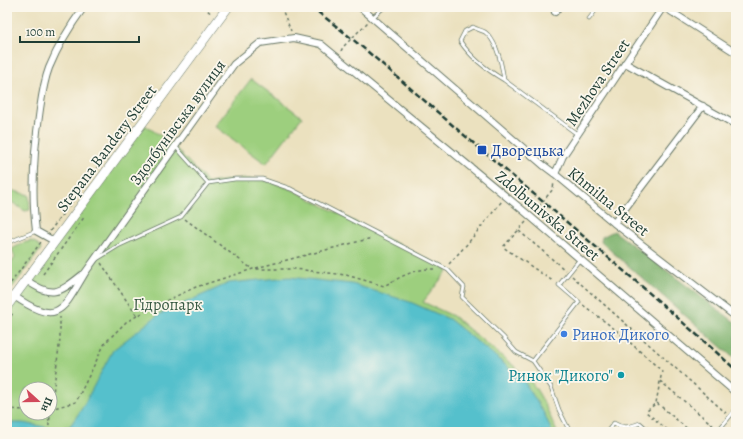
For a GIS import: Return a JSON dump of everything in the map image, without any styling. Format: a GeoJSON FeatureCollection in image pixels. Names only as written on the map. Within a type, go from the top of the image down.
{"type":"FeatureCollection","features":[{"type":"Feature","properties":{"kind":"main road","name":"Stepana Bandery Street"},"geometry":{"type":"LineString","coordinates":[[10,310],[14,296],[143,124],[228,7]]}},
{"type":"Feature","properties":{"kind":"street"},"geometry":{"type":"LineString","coordinates":[[54,241],[36,231],[34,170],[37,129],[43,89],[49,68],[59,47],[84,7]]}},
{"type":"Feature","properties":{"kind":"street","name":"Khmilna Street"},"geometry":{"type":"LineString","coordinates":[[360,7],[537,160],[614,223],[736,317]]}},
{"type":"Feature","properties":{"kind":"street"},"geometry":{"type":"LineString","coordinates":[[664,7],[736,53]]}},
{"type":"Feature","properties":{"kind":"street","name":"Mezhova Street"},"geometry":{"type":"LineString","coordinates":[[555,174],[562,156],[664,7]]}},
{"type":"Feature","properties":{"kind":"street","name":"Здолбунівська вулиця"},"geometry":{"type":"LineString","coordinates":[[60,310],[66,304],[85,273],[96,260],[234,64],[260,43],[294,38],[321,44],[337,58]]}},
{"type":"Feature","properties":{"kind":"street","name":"Zdolbunivska Street"},"geometry":{"type":"LineString","coordinates":[[337,58],[531,217],[736,393]]}},
{"type":"Feature","properties":{"kind":"street"},"geometry":{"type":"LineString","coordinates":[[625,63],[736,124]]}},
{"type":"Feature","properties":{"kind":"street"},"geometry":{"type":"LineString","coordinates":[[614,223],[703,106]]}},
{"type":"Feature","properties":{"kind":"street","name":"Здолбунівська вулиця"},"geometry":{"type":"LineString","coordinates":[[26,280],[46,292],[56,292],[70,285],[85,273]]}},
{"type":"Feature","properties":{"kind":"street"},"geometry":{"type":"LineString","coordinates":[[14,296],[30,307],[46,313],[53,313],[60,310]]}},
{"type":"Feature","properties":{"kind":"lane"},"geometry":{"type":"LineString","coordinates":[[372,18],[384,7]]}},
{"type":"Feature","properties":{"kind":"lane"},"geometry":{"type":"LineString","coordinates":[[589,19],[598,7]]}},
{"type":"Feature","properties":{"kind":"lane"},"geometry":{"type":"LineString","coordinates":[[504,80],[500,58],[485,32],[473,27],[465,31],[460,41],[466,51],[489,71],[504,80],[577,134]]}},
{"type":"Feature","properties":{"kind":"lane"},"geometry":{"type":"LineString","coordinates":[[175,146],[208,183]]}},
{"type":"Feature","properties":{"kind":"lane"},"geometry":{"type":"LineString","coordinates":[[96,260],[118,246],[181,217],[208,183],[235,179],[262,179],[291,189],[447,269],[464,287],[462,297],[503,336],[516,352],[533,361],[550,387],[570,432]]}},
{"type":"Feature","properties":{"kind":"lane"},"geometry":{"type":"LineString","coordinates":[[7,243],[36,231]]}},
{"type":"Feature","properties":{"kind":"lane"},"geometry":{"type":"LineString","coordinates":[[533,361],[579,302],[559,285],[580,259]]}},
{"type":"Feature","properties":{"kind":"lane"},"geometry":{"type":"LineString","coordinates":[[718,431],[736,409]]}},
{"type":"Feature","properties":{"kind":"lane"},"geometry":{"type":"LineString","coordinates":[[607,432],[614,423],[619,427],[630,427],[640,423],[650,432]]}},
{"type":"Feature","properties":{"kind":"path"},"geometry":{"type":"LineString","coordinates":[[203,7],[212,14],[215,11]]}},
{"type":"Feature","properties":{"kind":"path"},"geometry":{"type":"LineString","coordinates":[[281,7],[294,38]]}},
{"type":"Feature","properties":{"kind":"path"},"geometry":{"type":"LineString","coordinates":[[337,58],[343,47],[372,18]]}},
{"type":"Feature","properties":{"kind":"path"},"geometry":{"type":"LineString","coordinates":[[7,288],[157,87]]}},
{"type":"Feature","properties":{"kind":"path"},"geometry":{"type":"LineString","coordinates":[[555,174],[553,189],[519,231],[503,247],[559,285]]}},
{"type":"Feature","properties":{"kind":"path"},"geometry":{"type":"LineString","coordinates":[[181,217],[253,269],[295,269],[346,275],[384,286],[403,276],[424,269],[447,269],[506,197]]}},
{"type":"Feature","properties":{"kind":"path"},"geometry":{"type":"LineString","coordinates":[[519,231],[730,416]]}},
{"type":"Feature","properties":{"kind":"path"},"geometry":{"type":"LineString","coordinates":[[58,406],[76,402],[106,343],[126,322],[159,304],[196,287],[253,269],[381,235]]}},
{"type":"Feature","properties":{"kind":"path"},"geometry":{"type":"LineString","coordinates":[[96,260],[137,316]]}},
{"type":"Feature","properties":{"kind":"path"},"geometry":{"type":"LineString","coordinates":[[579,302],[616,330],[662,371],[656,403],[646,412],[670,432]]}},
{"type":"Feature","properties":{"kind":"path"},"geometry":{"type":"LineString","coordinates":[[7,321],[10,310]]}},
{"type":"Feature","properties":{"kind":"path"},"geometry":{"type":"LineString","coordinates":[[55,381],[60,339],[60,310]]}},
{"type":"Feature","properties":{"kind":"path"},"geometry":{"type":"LineString","coordinates":[[660,380],[718,431]]}},
{"type":"Feature","properties":{"kind":"path"},"geometry":{"type":"LineString","coordinates":[[656,403],[691,432]]}},
{"type":"Feature","properties":{"kind":"path"},"geometry":{"type":"LineString","coordinates":[[7,409],[18,410]]}},
{"type":"Feature","properties":{"kind":"path"},"geometry":{"type":"LineString","coordinates":[[48,432],[49,421]]}},
{"type":"Feature","properties":{"kind":"green space"},"geometry":{"type":"Polygon","coordinates":[[[251,79],[302,117],[266,164],[215,126],[251,79]]]}},
{"type":"Feature","properties":{"kind":"green space","name":"Гідропарк"},"geometry":{"type":"Polygon","coordinates":[[[143,124],[170,142],[208,183],[235,179],[262,179],[291,189],[448,270],[423,302],[453,316],[526,376],[540,395],[557,432],[7,432],[7,306],[143,124]]]}},
{"type":"Feature","properties":{"kind":"green space"},"geometry":{"type":"Polygon","coordinates":[[[7,189],[29,195],[30,210],[25,211],[7,199],[7,189]]]}},
{"type":"Feature","properties":{"kind":"green space"},"geometry":{"type":"Polygon","coordinates":[[[614,231],[736,323],[736,360],[601,242],[602,237],[614,231]]]}},
{"type":"Feature","properties":{"kind":"green space"},"geometry":{"type":"Polygon","coordinates":[[[31,241],[36,243],[41,249],[7,295],[7,267],[15,258],[12,249],[23,243],[31,241]]]}},
{"type":"Feature","properties":{"kind":"water"},"geometry":{"type":"Polygon","coordinates":[[[289,277],[352,284],[410,302],[449,319],[524,381],[545,415],[552,432],[7,432],[7,423],[23,423],[57,429],[70,426],[81,410],[113,350],[158,315],[229,283],[289,277]]]}},
{"type":"Feature","properties":{"kind":"railway"},"geometry":{"type":"LineString","coordinates":[[311,7],[392,72],[638,283],[736,370]]}},
{"type":"Feature","properties":{"kind":"place","name":"Дворецька"},"geometry":{"type":"Point","coordinates":[482,150]}},
{"type":"Feature","properties":{"kind":"place","name":"Ринок Дикого"},"geometry":{"type":"Point","coordinates":[564,334]}},
{"type":"Feature","properties":{"kind":"place","name":"Ринок \"Дикого\""},"geometry":{"type":"Point","coordinates":[621,375]}}]}
